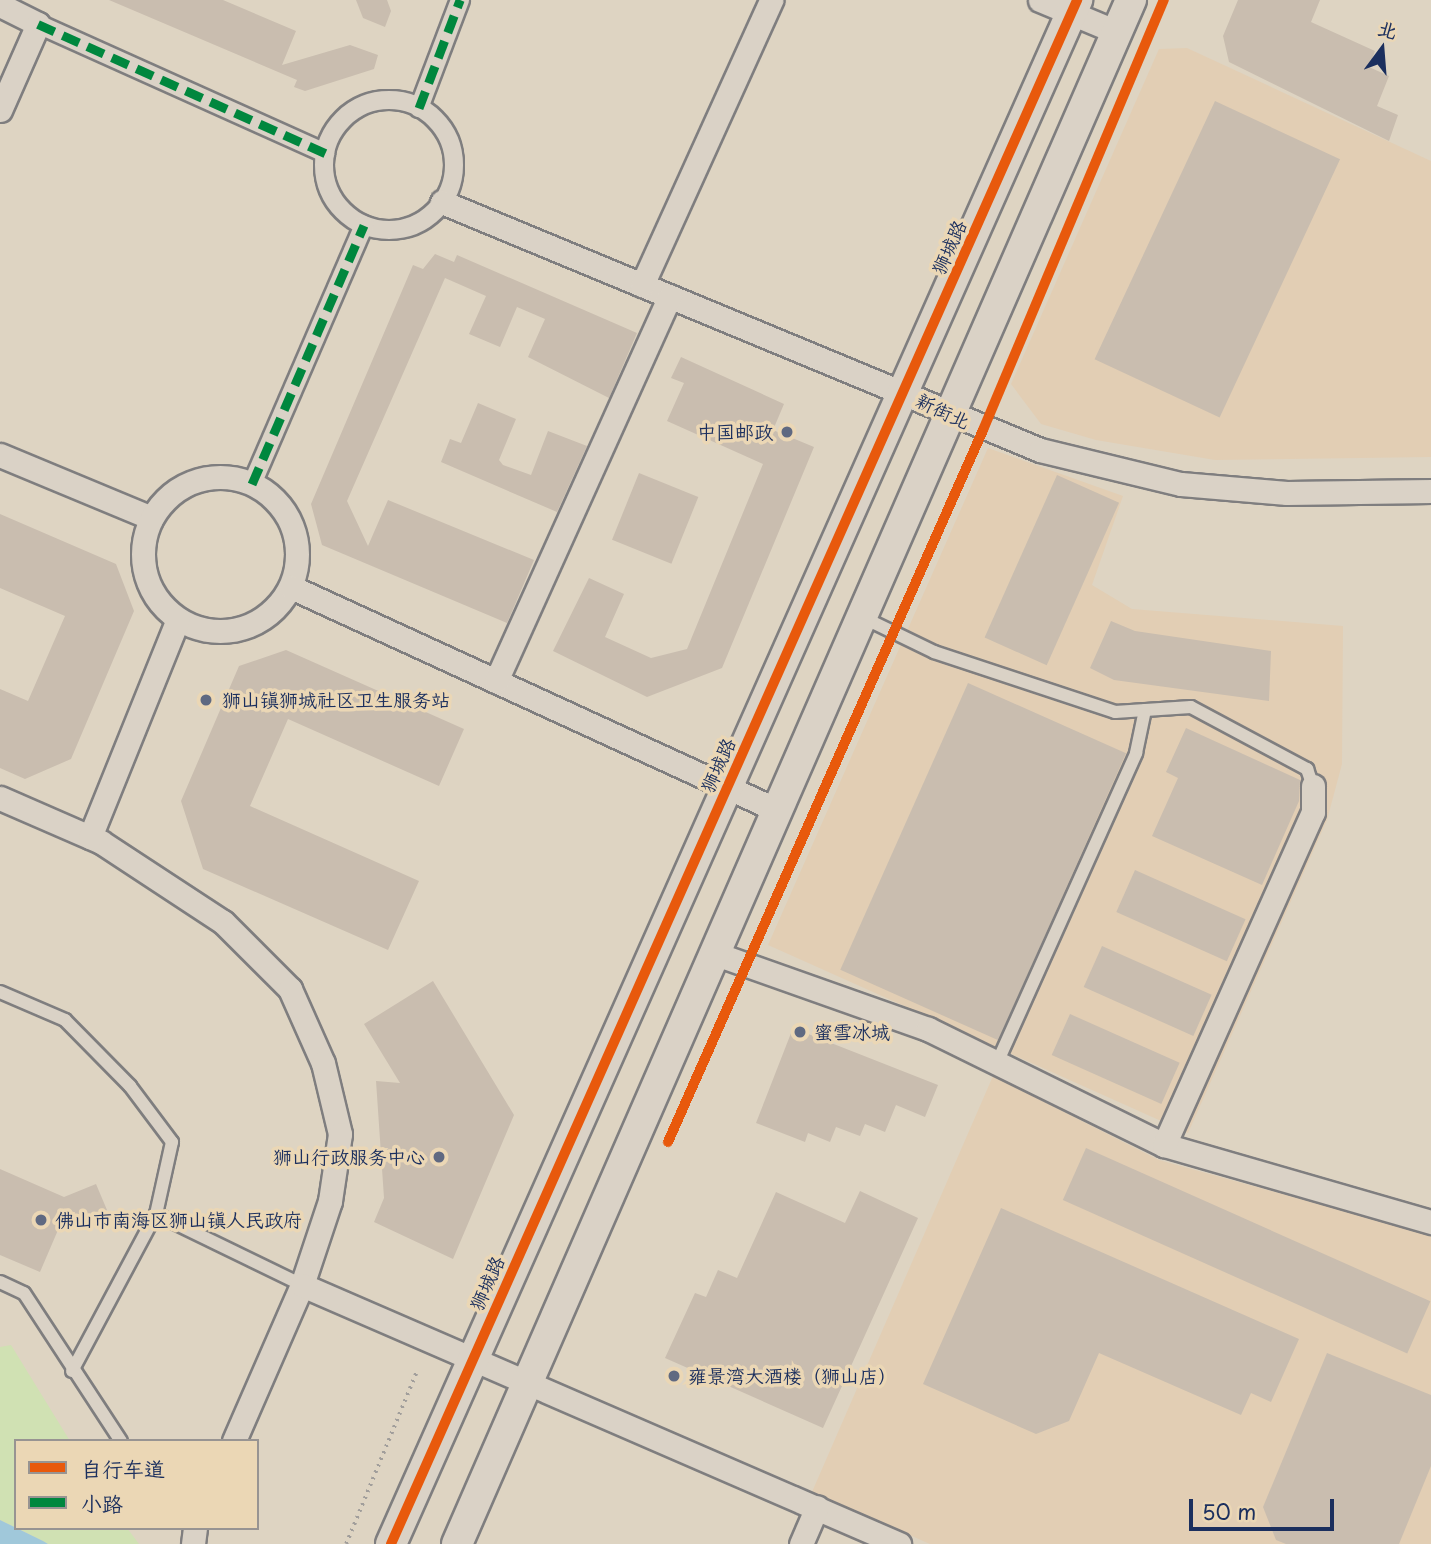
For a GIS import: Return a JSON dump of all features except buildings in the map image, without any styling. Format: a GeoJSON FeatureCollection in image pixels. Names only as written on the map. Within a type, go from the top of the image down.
{"type":"FeatureCollection","features":[{"type":"Feature","properties":{"kind":"street"},"geometry":{"type":"LineString","coordinates":[[419,108],[460,0]]}},
{"type":"Feature","properties":{"kind":"street"},"geometry":{"type":"LineString","coordinates":[[642,285],[772,0]]}},
{"type":"Feature","properties":{"kind":"street"},"geometry":{"type":"LineString","coordinates":[[1040,0],[1074,6],[1117,32]]}},
{"type":"Feature","properties":{"kind":"street"},"geometry":{"type":"LineString","coordinates":[[457,1544],[953,415],[1131,0]]}},
{"type":"Feature","properties":{"kind":"street"},"geometry":{"type":"LineString","coordinates":[[0,5],[325,153]]}},
{"type":"Feature","properties":{"kind":"street","name":"狮城路"},"geometry":{"type":"LineString","coordinates":[[391,1544],[1074,6]]}},
{"type":"Feature","properties":{"kind":"street"},"geometry":{"type":"LineString","coordinates":[[0,110],[38,24]]}},
{"type":"Feature","properties":{"kind":"street"},"geometry":{"type":"LineString","coordinates":[[390,100],[419,108],[444,130],[453,152],[454,174],[442,202],[414,226],[386,230],[364,225],[331,195],[325,153],[333,131],[368,104],[390,100]]}},
{"type":"Feature","properties":{"kind":"street","name":"新街北"},"geometry":{"type":"LineString","coordinates":[[442,202],[1040,450],[1181,484],[1287,493],[1431,491]]}},
{"type":"Feature","properties":{"kind":"street"},"geometry":{"type":"LineString","coordinates":[[252,484],[364,225]]}},
{"type":"Feature","properties":{"kind":"street"},"geometry":{"type":"LineString","coordinates":[[496,681],[670,296]]}},
{"type":"Feature","properties":{"kind":"street"},"geometry":{"type":"LineString","coordinates":[[0,455],[151,518]]}},
{"type":"Feature","properties":{"kind":"street"},"geometry":{"type":"LineString","coordinates":[[217,477],[252,484],[283,509],[295,534],[298,560],[291,587],[276,609],[240,630],[213,632],[178,619],[164,609],[143,570],[142,543],[151,518],[167,496],[190,482],[217,477]]}},
{"type":"Feature","properties":{"kind":"street"},"geometry":{"type":"LineString","coordinates":[[291,587],[779,811]]}},
{"type":"Feature","properties":{"kind":"street"},"geometry":{"type":"LineString","coordinates":[[89,837],[178,619]]}},
{"type":"Feature","properties":{"kind":"street"},"geometry":{"type":"LineString","coordinates":[[1164,1145],[1312,813],[1313,786]]}},
{"type":"Feature","properties":{"kind":"street"},"geometry":{"type":"LineString","coordinates":[[0,798],[89,837],[223,922],[290,989],[323,1063],[340,1134],[330,1201],[302,1285],[235,1439]]}},
{"type":"Feature","properties":{"kind":"street"},"geometry":{"type":"LineString","coordinates":[[716,954],[928,1029],[1164,1145],[1431,1222]]}},
{"type":"Feature","properties":{"kind":"street"},"geometry":{"type":"LineString","coordinates":[[302,1285],[471,1361],[899,1544]]}},
{"type":"Feature","properties":{"kind":"street"},"geometry":{"type":"LineString","coordinates":[[801,1544],[817,1507]]}},
{"type":"Feature","properties":{"kind":"lane"},"geometry":{"type":"LineString","coordinates":[[864,618],[934,652],[1115,712],[1191,707],[1307,769],[1313,786]]}},
{"type":"Feature","properties":{"kind":"lane"},"geometry":{"type":"LineString","coordinates":[[997,1063],[1136,753],[1145,710]]}},
{"type":"Feature","properties":{"kind":"lane"},"geometry":{"type":"LineString","coordinates":[[0,992],[65,1020],[130,1086],[172,1142],[156,1214],[72,1370]]}},
{"type":"Feature","properties":{"kind":"lane"},"geometry":{"type":"LineString","coordinates":[[156,1214],[302,1285]]}},
{"type":"Feature","properties":{"kind":"lane"},"geometry":{"type":"LineString","coordinates":[[0,1282],[24,1293],[120,1439]]}},
{"type":"Feature","properties":{"kind":"path"},"geometry":{"type":"LineString","coordinates":[[346,1544],[417,1371]]}},
{"type":"Feature","properties":{"kind":"shaded area"},"geometry":{"type":"Polygon","coordinates":[[[1187,48],[1431,161],[1431,457],[1215,460],[1096,440],[1041,424],[1011,384],[1159,49],[1187,48]]]}},
{"type":"Feature","properties":{"kind":"shaded area"},"geometry":{"type":"Polygon","coordinates":[[[988,448],[1123,496],[1092,585],[1132,609],[1343,626],[1342,764],[1327,820],[1188,1133],[768,945],[988,448]]]}},
{"type":"Feature","properties":{"kind":"shaded area"},"geometry":{"type":"Polygon","coordinates":[[[993,1076],[1159,1160],[1431,1235],[1431,1544],[930,1544],[812,1492],[993,1076]]]}},
{"type":"Feature","properties":{"kind":"green space"},"geometry":{"type":"Polygon","coordinates":[[[11,1345],[69,1439],[14,1439],[14,1527],[0,1520],[0,1347],[11,1345]]]}},
{"type":"Feature","properties":{"kind":"green space"},"geometry":{"type":"Polygon","coordinates":[[[21,1530],[128,1530],[139,1544],[48,1544],[21,1530]]]}},
{"type":"Feature","properties":{"kind":"water"},"geometry":{"type":"Polygon","coordinates":[[[0,1520],[14,1527],[14,1530],[20,1530],[48,1544],[0,1544],[0,1520]]]}},
{"type":"Feature","properties":{"kind":"marked path"},"geometry":{"type":"LineString","coordinates":[[419,108],[460,0]]}},
{"type":"Feature","properties":{"kind":"marked path"},"geometry":{"type":"LineString","coordinates":[[38,24],[325,153]]}},
{"type":"Feature","properties":{"kind":"marked path"},"geometry":{"type":"LineString","coordinates":[[252,484],[364,225]]}},
{"type":"Feature","properties":{"kind":"cycle path"},"geometry":{"type":"LineString","coordinates":[[391,1544],[1077,0]]}},
{"type":"Feature","properties":{"kind":"cycle path"},"geometry":{"type":"LineString","coordinates":[[668,1142],[983,430],[1164,0]]}},
{"type":"Feature","properties":{"kind":"place","name":"中国邮政"},"geometry":{"type":"Point","coordinates":[787,432]}},
{"type":"Feature","properties":{"kind":"place","name":"狮山镇狮城社区卫生服务站"},"geometry":{"type":"Point","coordinates":[206,700]}},
{"type":"Feature","properties":{"kind":"place","name":"蜜雪冰城"},"geometry":{"type":"Point","coordinates":[800,1032]}},
{"type":"Feature","properties":{"kind":"place","name":"狮山行政服务中心"},"geometry":{"type":"Point","coordinates":[439,1157]}},
{"type":"Feature","properties":{"kind":"place","name":"佛山市南海区狮山镇人民政府"},"geometry":{"type":"Point","coordinates":[41,1220]}},
{"type":"Feature","properties":{"kind":"place","name":"雍景湾大酒楼（狮山店）"},"geometry":{"type":"Point","coordinates":[674,1376]}}]}
